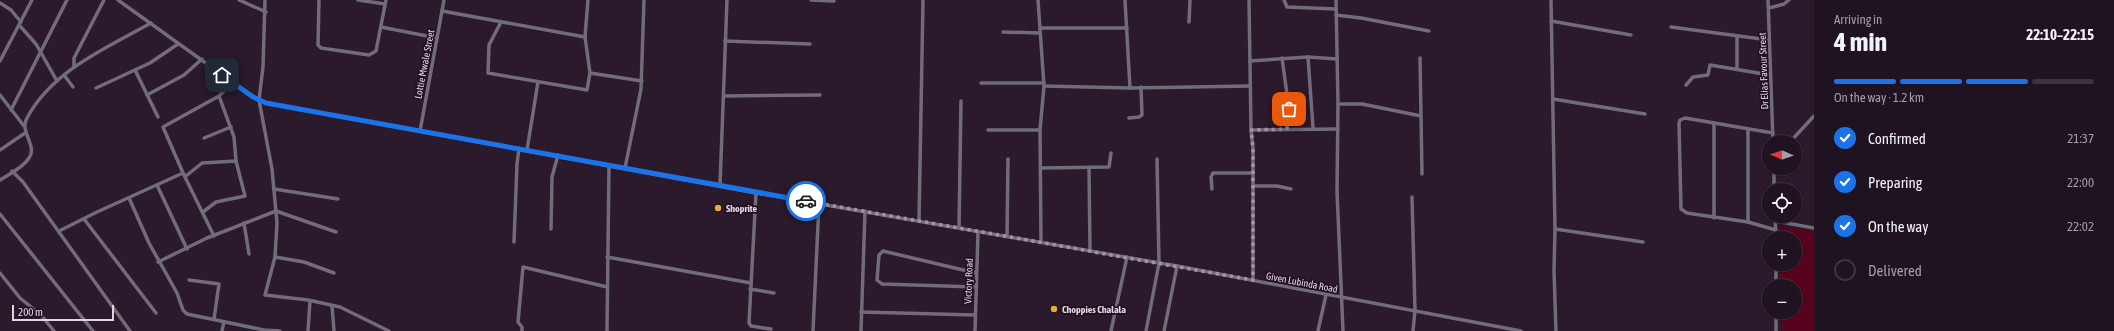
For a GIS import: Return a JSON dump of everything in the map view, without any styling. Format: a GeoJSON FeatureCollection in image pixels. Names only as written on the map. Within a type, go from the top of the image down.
{"type":"FeatureCollection","features":[{"type":"Feature","properties":{"kind":"street"},"geometry":{"type":"LineString","coordinates":[[0,61],[32,0]]}},
{"type":"Feature","properties":{"kind":"street"},"geometry":{"type":"LineString","coordinates":[[11,110],[68,0]]}},
{"type":"Feature","properties":{"kind":"street"},"geometry":{"type":"LineString","coordinates":[[74,67],[74,58],[104,0]]}},
{"type":"Feature","properties":{"kind":"street","name":"Given Lubinda Road"},"geometry":{"type":"LineString","coordinates":[[118,0],[259,100],[420,131],[720,185],[756,193],[1090,250],[1521,331]]}},
{"type":"Feature","properties":{"kind":"street"},"geometry":{"type":"LineString","coordinates":[[239,0],[266,12]]}},
{"type":"Feature","properties":{"kind":"street"},"geometry":{"type":"LineString","coordinates":[[265,0],[266,12],[263,67],[259,100],[274,188],[276,211],[275,257],[265,295],[310,301],[345,309],[389,331]]}},
{"type":"Feature","properties":{"kind":"street"},"geometry":{"type":"LineString","coordinates":[[319,0],[317,39],[318,45],[321,48],[344,52],[373,53],[376,51],[385,2],[358,0]]}},
{"type":"Feature","properties":{"kind":"street","name":"Lottie Mwale Street"},"geometry":{"type":"LineString","coordinates":[[420,131],[444,0]]}},
{"type":"Feature","properties":{"kind":"street"},"geometry":{"type":"LineString","coordinates":[[501,22],[489,45],[488,73],[585,90],[589,87],[590,74],[585,37],[588,0]]}},
{"type":"Feature","properties":{"kind":"street"},"geometry":{"type":"LineString","coordinates":[[625,168],[642,81],[644,0]]}},
{"type":"Feature","properties":{"kind":"street"},"geometry":{"type":"LineString","coordinates":[[720,185],[726,0]]}},
{"type":"Feature","properties":{"kind":"street"},"geometry":{"type":"LineString","coordinates":[[811,0],[834,1]]}},
{"type":"Feature","properties":{"kind":"street"},"geometry":{"type":"LineString","coordinates":[[919,221],[923,0]]}},
{"type":"Feature","properties":{"kind":"street"},"geometry":{"type":"LineString","coordinates":[[1038,0],[1044,85],[1040,130],[1041,242]]}},
{"type":"Feature","properties":{"kind":"street"},"geometry":{"type":"LineString","coordinates":[[1125,0],[1130,88]]}},
{"type":"Feature","properties":{"kind":"street"},"geometry":{"type":"LineString","coordinates":[[1189,22],[1190,0]]}},
{"type":"Feature","properties":{"kind":"street"},"geometry":{"type":"LineString","coordinates":[[1249,0],[1251,130],[1254,186],[1253,280]]}},
{"type":"Feature","properties":{"kind":"street"},"geometry":{"type":"LineString","coordinates":[[1284,0],[1287,7],[1336,9]]}},
{"type":"Feature","properties":{"kind":"street"},"geometry":{"type":"LineString","coordinates":[[1336,0],[1338,59],[1337,191],[1343,331]]}},
{"type":"Feature","properties":{"kind":"street"},"geometry":{"type":"LineString","coordinates":[[1551,0],[1556,331]]}},
{"type":"Feature","properties":{"kind":"street","name":"Dr Elias Favour Street"},"geometry":{"type":"LineString","coordinates":[[1768,0],[1770,75],[1774,133]]}},
{"type":"Feature","properties":{"kind":"street"},"geometry":{"type":"LineString","coordinates":[[1768,8],[1784,4],[1789,0]]}},
{"type":"Feature","properties":{"kind":"street"},"geometry":{"type":"LineString","coordinates":[[0,3],[11,10],[36,44],[57,81]]}},
{"type":"Feature","properties":{"kind":"street"},"geometry":{"type":"LineString","coordinates":[[442,11],[585,37]]}},
{"type":"Feature","properties":{"kind":"street"},"geometry":{"type":"LineString","coordinates":[[1336,15],[1361,18],[1429,31]]}},
{"type":"Feature","properties":{"kind":"street"},"geometry":{"type":"LineString","coordinates":[[1551,21],[1631,35]]}},
{"type":"Feature","properties":{"kind":"street"},"geometry":{"type":"LineString","coordinates":[[0,180],[24,164],[30,158],[32,148],[25,133],[24,126],[29,114],[57,81],[74,67],[151,23]]}},
{"type":"Feature","properties":{"kind":"street"},"geometry":{"type":"LineString","coordinates":[[381,27],[437,38]]}},
{"type":"Feature","properties":{"kind":"street"},"geometry":{"type":"LineString","coordinates":[[1671,27],[1769,40]]}},
{"type":"Feature","properties":{"kind":"street"},"geometry":{"type":"LineString","coordinates":[[1003,32],[1127,28]]}},
{"type":"Feature","properties":{"kind":"street"},"geometry":{"type":"LineString","coordinates":[[1737,36],[1737,69]]}},
{"type":"Feature","properties":{"kind":"street"},"geometry":{"type":"LineString","coordinates":[[725,41],[810,44]]}},
{"type":"Feature","properties":{"kind":"street"},"geometry":{"type":"LineString","coordinates":[[96,88],[150,63],[178,44]]}},
{"type":"Feature","properties":{"kind":"street"},"geometry":{"type":"LineString","coordinates":[[1250,61],[1308,57],[1338,59]]}},
{"type":"Feature","properties":{"kind":"street"},"geometry":{"type":"LineString","coordinates":[[1308,57],[1313,128]]}},
{"type":"Feature","properties":{"kind":"street"},"geometry":{"type":"LineString","coordinates":[[1282,58],[1289,109],[1287,129]]}},
{"type":"Feature","properties":{"kind":"street"},"geometry":{"type":"LineString","coordinates":[[1420,58],[1422,174]]}},
{"type":"Feature","properties":{"kind":"street"},"geometry":{"type":"LineString","coordinates":[[147,95],[184,75],[202,60]]}},
{"type":"Feature","properties":{"kind":"street"},"geometry":{"type":"LineString","coordinates":[[1686,85],[1693,77],[1708,75],[1710,65],[1770,75]]}},
{"type":"Feature","properties":{"kind":"street"},"geometry":{"type":"LineString","coordinates":[[135,70],[158,117]]}},
{"type":"Feature","properties":{"kind":"street"},"geometry":{"type":"LineString","coordinates":[[590,74],[642,81]]}},
{"type":"Feature","properties":{"kind":"street"},"geometry":{"type":"LineString","coordinates":[[64,75],[74,87]]}},
{"type":"Feature","properties":{"kind":"street"},"geometry":{"type":"LineString","coordinates":[[214,236],[163,127],[219,96],[233,82]]}},
{"type":"Feature","properties":{"kind":"street"},"geometry":{"type":"LineString","coordinates":[[527,150],[538,82]]}},
{"type":"Feature","properties":{"kind":"street"},"geometry":{"type":"LineString","coordinates":[[981,83],[1130,88],[1250,86]]}},
{"type":"Feature","properties":{"kind":"street"},"geometry":{"type":"LineString","coordinates":[[1129,118],[1139,118],[1142,115],[1141,88]]}},
{"type":"Feature","properties":{"kind":"street"},"geometry":{"type":"LineString","coordinates":[[724,96],[820,95]]}},
{"type":"Feature","properties":{"kind":"street"},"geometry":{"type":"LineString","coordinates":[[0,96],[24,126]]}},
{"type":"Feature","properties":{"kind":"street"},"geometry":{"type":"LineString","coordinates":[[203,212],[216,202],[245,196],[236,161],[234,137],[219,96]]}},
{"type":"Feature","properties":{"kind":"street"},"geometry":{"type":"LineString","coordinates":[[1552,99],[1645,114]]}},
{"type":"Feature","properties":{"kind":"street"},"geometry":{"type":"LineString","coordinates":[[959,228],[961,101]]}},
{"type":"Feature","properties":{"kind":"street"},"geometry":{"type":"LineString","coordinates":[[1338,104],[1356,103],[1420,116]]}},
{"type":"Feature","properties":{"kind":"street"},"geometry":{"type":"LineString","coordinates":[[1796,135],[1814,116]]}},
{"type":"Feature","properties":{"kind":"street"},"geometry":{"type":"LineString","coordinates":[[1774,133],[1685,118],[1680,120],[1679,123],[1681,209],[1687,213],[1748,222],[1776,230],[1775,223]]}},
{"type":"Feature","properties":{"kind":"street"},"geometry":{"type":"LineString","coordinates":[[1714,124],[1714,218]]}},
{"type":"Feature","properties":{"kind":"street"},"geometry":{"type":"LineString","coordinates":[[204,138],[231,127]]}},
{"type":"Feature","properties":{"kind":"street"},"geometry":{"type":"LineString","coordinates":[[1251,130],[1313,128],[1338,129]]}},
{"type":"Feature","properties":{"kind":"street"},"geometry":{"type":"LineString","coordinates":[[1748,129],[1748,222]]}},
{"type":"Feature","properties":{"kind":"street"},"geometry":{"type":"LineString","coordinates":[[988,130],[1040,130]]}},
{"type":"Feature","properties":{"kind":"street"},"geometry":{"type":"LineString","coordinates":[[0,149],[25,133]]}},
{"type":"Feature","properties":{"kind":"street"},"geometry":{"type":"LineString","coordinates":[[514,242],[519,148]]}},
{"type":"Feature","properties":{"kind":"street"},"geometry":{"type":"LineString","coordinates":[[1041,168],[1109,167],[1111,153]]}},
{"type":"Feature","properties":{"kind":"street"},"geometry":{"type":"LineString","coordinates":[[551,229],[552,177],[558,155]]}},
{"type":"Feature","properties":{"kind":"street"},"geometry":{"type":"LineString","coordinates":[[1007,236],[1008,159]]}},
{"type":"Feature","properties":{"kind":"street"},"geometry":{"type":"LineString","coordinates":[[1146,331],[1159,263],[1157,159]]}},
{"type":"Feature","properties":{"kind":"street"},"geometry":{"type":"LineString","coordinates":[[59,231],[184,174],[202,163],[236,161]]}},
{"type":"Feature","properties":{"kind":"street"},"geometry":{"type":"LineString","coordinates":[[607,331],[609,165]]}},
{"type":"Feature","properties":{"kind":"street"},"geometry":{"type":"LineString","coordinates":[[1089,168],[1090,250]]}},
{"type":"Feature","properties":{"kind":"street"},"geometry":{"type":"LineString","coordinates":[[12,171],[23,182],[130,331]]}},
{"type":"Feature","properties":{"kind":"street"},"geometry":{"type":"LineString","coordinates":[[1212,190],[1211,177],[1213,173],[1253,172]]}},
{"type":"Feature","properties":{"kind":"street"},"geometry":{"type":"LineString","coordinates":[[157,185],[187,249]]}},
{"type":"Feature","properties":{"kind":"street"},"geometry":{"type":"LineString","coordinates":[[1254,186],[1278,186],[1291,189]]}},
{"type":"Feature","properties":{"kind":"street"},"geometry":{"type":"LineString","coordinates":[[274,188],[338,199]]}},
{"type":"Feature","properties":{"kind":"street"},"geometry":{"type":"LineString","coordinates":[[756,193],[749,323],[752,326],[771,329]]}},
{"type":"Feature","properties":{"kind":"street"},"geometry":{"type":"LineString","coordinates":[[1412,197],[1415,310],[1413,331]]}},
{"type":"Feature","properties":{"kind":"street"},"geometry":{"type":"LineString","coordinates":[[129,198],[158,262],[177,293],[183,310],[187,314],[224,322],[280,331]]}},
{"type":"Feature","properties":{"kind":"street"},"geometry":{"type":"LineString","coordinates":[[813,331],[819,203]]}},
{"type":"Feature","properties":{"kind":"street"},"geometry":{"type":"LineString","coordinates":[[158,262],[244,223],[276,211],[336,232]]}},
{"type":"Feature","properties":{"kind":"street"},"geometry":{"type":"LineString","coordinates":[[861,331],[865,212]]}},
{"type":"Feature","properties":{"kind":"street"},"geometry":{"type":"LineString","coordinates":[[0,214],[93,331]]}},
{"type":"Feature","properties":{"kind":"street"},"geometry":{"type":"LineString","coordinates":[[84,219],[156,313]]}},
{"type":"Feature","properties":{"kind":"street"},"geometry":{"type":"LineString","coordinates":[[244,223],[248,254]]}},
{"type":"Feature","properties":{"kind":"street"},"geometry":{"type":"LineString","coordinates":[[1782,223],[1814,228]]}},
{"type":"Feature","properties":{"kind":"street"},"geometry":{"type":"LineString","coordinates":[[1555,228],[1643,242]]}},
{"type":"Feature","properties":{"kind":"street","name":"Victory Road"},"geometry":{"type":"LineString","coordinates":[[975,331],[978,232]]}},
{"type":"Feature","properties":{"kind":"street"},"geometry":{"type":"LineString","coordinates":[[976,273],[883,251],[879,255],[877,280],[882,284],[976,286]]}},
{"type":"Feature","properties":{"kind":"street"},"geometry":{"type":"LineString","coordinates":[[275,257],[304,262],[334,273]]}},
{"type":"Feature","properties":{"kind":"street"},"geometry":{"type":"LineString","coordinates":[[607,257],[751,283]]}},
{"type":"Feature","properties":{"kind":"street"},"geometry":{"type":"LineString","coordinates":[[1111,331],[1126,257]]}},
{"type":"Feature","properties":{"kind":"street"},"geometry":{"type":"LineString","coordinates":[[1164,331],[1177,266]]}},
{"type":"Feature","properties":{"kind":"street"},"geometry":{"type":"LineString","coordinates":[[522,331],[522,327],[518,322],[523,267],[607,288]]}},
{"type":"Feature","properties":{"kind":"street"},"geometry":{"type":"LineString","coordinates":[[0,273],[20,298],[41,315],[54,331]]}},
{"type":"Feature","properties":{"kind":"street"},"geometry":{"type":"LineString","coordinates":[[189,280],[219,284],[214,319]]}},
{"type":"Feature","properties":{"kind":"street"},"geometry":{"type":"LineString","coordinates":[[750,289],[774,293]]}},
{"type":"Feature","properties":{"kind":"street"},"geometry":{"type":"LineString","coordinates":[[1318,331],[1326,295]]}},
{"type":"Feature","properties":{"kind":"street"},"geometry":{"type":"LineString","coordinates":[[308,331],[310,301]]}},
{"type":"Feature","properties":{"kind":"street"},"geometry":{"type":"LineString","coordinates":[[332,306],[334,331]]}},
{"type":"Feature","properties":{"kind":"street"},"geometry":{"type":"LineString","coordinates":[[861,312],[975,315]]}},
{"type":"Feature","properties":{"kind":"street"},"geometry":{"type":"LineString","coordinates":[[1776,319],[1776,331]]}},
{"type":"Feature","properties":{"kind":"street"},"geometry":{"type":"LineString","coordinates":[[222,331],[224,322]]}},
{"type":"Feature","properties":{"kind":"shaded area"},"geometry":{"type":"Polygon","coordinates":[[[1779,226],[1814,231],[1814,331],[1782,331],[1781,319],[1802,319],[1802,279],[1780,279],[1780,271],[1802,271],[1802,231],[1779,231],[1779,226]]]}},
{"type":"Feature","properties":{"kind":"way so far"},"geometry":{"type":"LineString","coordinates":[[806,201],[1253,280],[1254,186],[1251,130],[1287,129],[1289,109]]}},
{"type":"Feature","properties":{"kind":"place","name":"Shoprite"},"geometry":{"type":"Point","coordinates":[718,208]}},
{"type":"Feature","properties":{"kind":"place","name":"Choppies Chalala"},"geometry":{"type":"Point","coordinates":[1054,309]}},
{"type":"Feature","properties":{"kind":"route"},"geometry":{"type":"LineString","coordinates":[[222,75],[253,97],[266,103],[806,201]]}}]}
